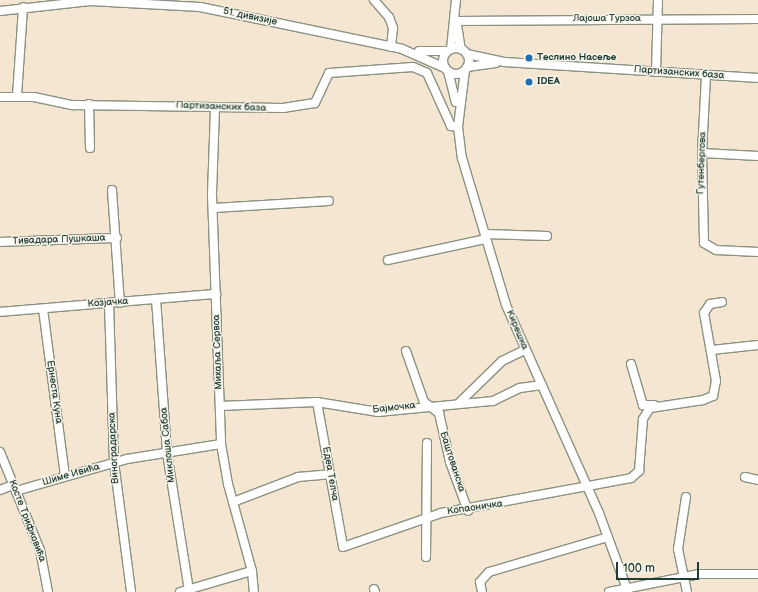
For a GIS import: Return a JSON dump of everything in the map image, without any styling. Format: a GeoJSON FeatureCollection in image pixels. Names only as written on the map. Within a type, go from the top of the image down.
{"type":"FeatureCollection","features":[{"type":"Feature","properties":{"kind":"street"},"geometry":{"type":"LineString","coordinates":[[374,0],[389,17],[393,28],[391,47]]}},
{"type":"Feature","properties":{"kind":"street"},"geometry":{"type":"LineString","coordinates":[[456,0],[456,20],[449,50],[443,59],[446,70],[456,74],[466,69],[464,52],[456,20]]}},
{"type":"Feature","properties":{"kind":"street"},"geometry":{"type":"LineString","coordinates":[[656,72],[658,0]]}},
{"type":"Feature","properties":{"kind":"street","name":"51. дивизије"},"geometry":{"type":"LineString","coordinates":[[0,11],[23,7],[90,1],[200,7],[402,49],[449,50]]}},
{"type":"Feature","properties":{"kind":"street"},"geometry":{"type":"LineString","coordinates":[[17,96],[23,7]]}},
{"type":"Feature","properties":{"kind":"street","name":"Лајоша Турзоа"},"geometry":{"type":"LineString","coordinates":[[456,20],[758,19]]}},
{"type":"Feature","properties":{"kind":"street","name":"51. дивизије"},"geometry":{"type":"LineString","coordinates":[[402,49],[446,70]]}},
{"type":"Feature","properties":{"kind":"street"},"geometry":{"type":"LineString","coordinates":[[449,50],[464,52]]}},
{"type":"Feature","properties":{"kind":"street","name":"Партизанских база"},"geometry":{"type":"LineString","coordinates":[[464,52],[504,62],[706,76],[758,78]]}},
{"type":"Feature","properties":{"kind":"street","name":"Партизанских база"},"geometry":{"type":"LineString","coordinates":[[466,69],[504,62]]}},
{"type":"Feature","properties":{"kind":"street","name":"Партизанских база"},"geometry":{"type":"LineString","coordinates":[[0,97],[17,96],[90,104],[254,110],[310,106],[320,100],[329,73],[413,67],[427,73],[451,126],[458,127]]}},
{"type":"Feature","properties":{"kind":"street","name":"Кирешка"},"geometry":{"type":"LineString","coordinates":[[466,69],[458,113],[458,127],[462,158],[485,237],[506,304],[525,350],[542,384],[588,487],[628,590]]}},
{"type":"Feature","properties":{"kind":"street","name":"Кирешка"},"geometry":{"type":"LineString","coordinates":[[446,70],[458,113]]}},
{"type":"Feature","properties":{"kind":"street","name":"Гутенбергова"},"geometry":{"type":"LineString","coordinates":[[706,76],[702,153],[701,230],[708,248],[758,252]]}},
{"type":"Feature","properties":{"kind":"street"},"geometry":{"type":"LineString","coordinates":[[90,104],[90,148]]}},
{"type":"Feature","properties":{"kind":"street","name":"Михаља Сервоа"},"geometry":{"type":"LineString","coordinates":[[215,108],[214,208],[221,444],[233,502],[252,571],[254,592]]}},
{"type":"Feature","properties":{"kind":"street"},"geometry":{"type":"LineString","coordinates":[[702,153],[758,156]]}},
{"type":"Feature","properties":{"kind":"street"},"geometry":{"type":"LineString","coordinates":[[112,190],[117,238],[120,302]]}},
{"type":"Feature","properties":{"kind":"street"},"geometry":{"type":"LineString","coordinates":[[214,208],[329,201]]}},
{"type":"Feature","properties":{"kind":"street"},"geometry":{"type":"LineString","coordinates":[[388,260],[485,237],[548,236]]}},
{"type":"Feature","properties":{"kind":"street","name":"Тивадара Пушкаша"},"geometry":{"type":"LineString","coordinates":[[0,242],[117,238]]}},
{"type":"Feature","properties":{"kind":"street","name":"Козјачка"},"geometry":{"type":"LineString","coordinates":[[0,312],[216,294]]}},
{"type":"Feature","properties":{"kind":"street","name":"Миклоша Сабоа"},"geometry":{"type":"LineString","coordinates":[[156,300],[167,453],[189,590]]}},
{"type":"Feature","properties":{"kind":"street"},"geometry":{"type":"LineString","coordinates":[[644,409],[654,404],[703,400],[713,396],[716,389],[712,350],[705,307],[722,302]]}},
{"type":"Feature","properties":{"kind":"street","name":"Виноградарска"},"geometry":{"type":"LineString","coordinates":[[109,303],[114,462],[131,592]]}},
{"type":"Feature","properties":{"kind":"street","name":"Ернеста Куна"},"geometry":{"type":"LineString","coordinates":[[43,309],[65,475]]}},
{"type":"Feature","properties":{"kind":"street"},"geometry":{"type":"LineString","coordinates":[[712,350],[758,345]]}},
{"type":"Feature","properties":{"kind":"street","name":"Баштованска"},"geometry":{"type":"LineString","coordinates":[[406,350],[428,405],[439,413],[450,462],[468,510]]}},
{"type":"Feature","properties":{"kind":"street"},"geometry":{"type":"LineString","coordinates":[[459,403],[502,361],[525,350]]}},
{"type":"Feature","properties":{"kind":"street"},"geometry":{"type":"LineString","coordinates":[[588,487],[636,475],[644,409],[631,364]]}},
{"type":"Feature","properties":{"kind":"street","name":"Бајмочка"},"geometry":{"type":"LineString","coordinates":[[220,406],[317,402],[378,412],[428,405],[493,401],[520,388],[542,384]]}},
{"type":"Feature","properties":{"kind":"street","name":"Едеа Телча"},"geometry":{"type":"LineString","coordinates":[[317,402],[343,547]]}},
{"type":"Feature","properties":{"kind":"street"},"geometry":{"type":"LineString","coordinates":[[426,557],[425,521],[428,443]]}},
{"type":"Feature","properties":{"kind":"street","name":"Шиме Ивића"},"geometry":{"type":"LineString","coordinates":[[0,490],[15,488],[114,462],[221,444]]}},
{"type":"Feature","properties":{"kind":"street","name":"Косте Трифковића"},"geometry":{"type":"LineString","coordinates":[[0,452],[44,560],[48,592]]}},
{"type":"Feature","properties":{"kind":"street"},"geometry":{"type":"LineString","coordinates":[[233,502],[298,476],[330,474]]}},
{"type":"Feature","properties":{"kind":"street"},"geometry":{"type":"LineString","coordinates":[[745,477],[758,480]]}},
{"type":"Feature","properties":{"kind":"street","name":"Копаоничка"},"geometry":{"type":"LineString","coordinates":[[343,547],[425,521],[441,513],[468,510],[588,487]]}},
{"type":"Feature","properties":{"kind":"street"},"geometry":{"type":"LineString","coordinates":[[686,496],[678,549],[687,592]]}},
{"type":"Feature","properties":{"kind":"street"},"geometry":{"type":"LineString","coordinates":[[482,592],[480,582],[488,572],[608,537]]}},
{"type":"Feature","properties":{"kind":"street"},"geometry":{"type":"LineString","coordinates":[[180,592],[252,571]]}},
{"type":"Feature","properties":{"kind":"street"},"geometry":{"type":"LineString","coordinates":[[609,592],[628,590],[684,576],[758,574]]}},
{"type":"Feature","properties":{"kind":"place","name":"Теслино Насеље"},"geometry":{"type":"Point","coordinates":[529,58]}},
{"type":"Feature","properties":{"kind":"place","name":"IDEA"},"geometry":{"type":"Point","coordinates":[529,82]}}]}
